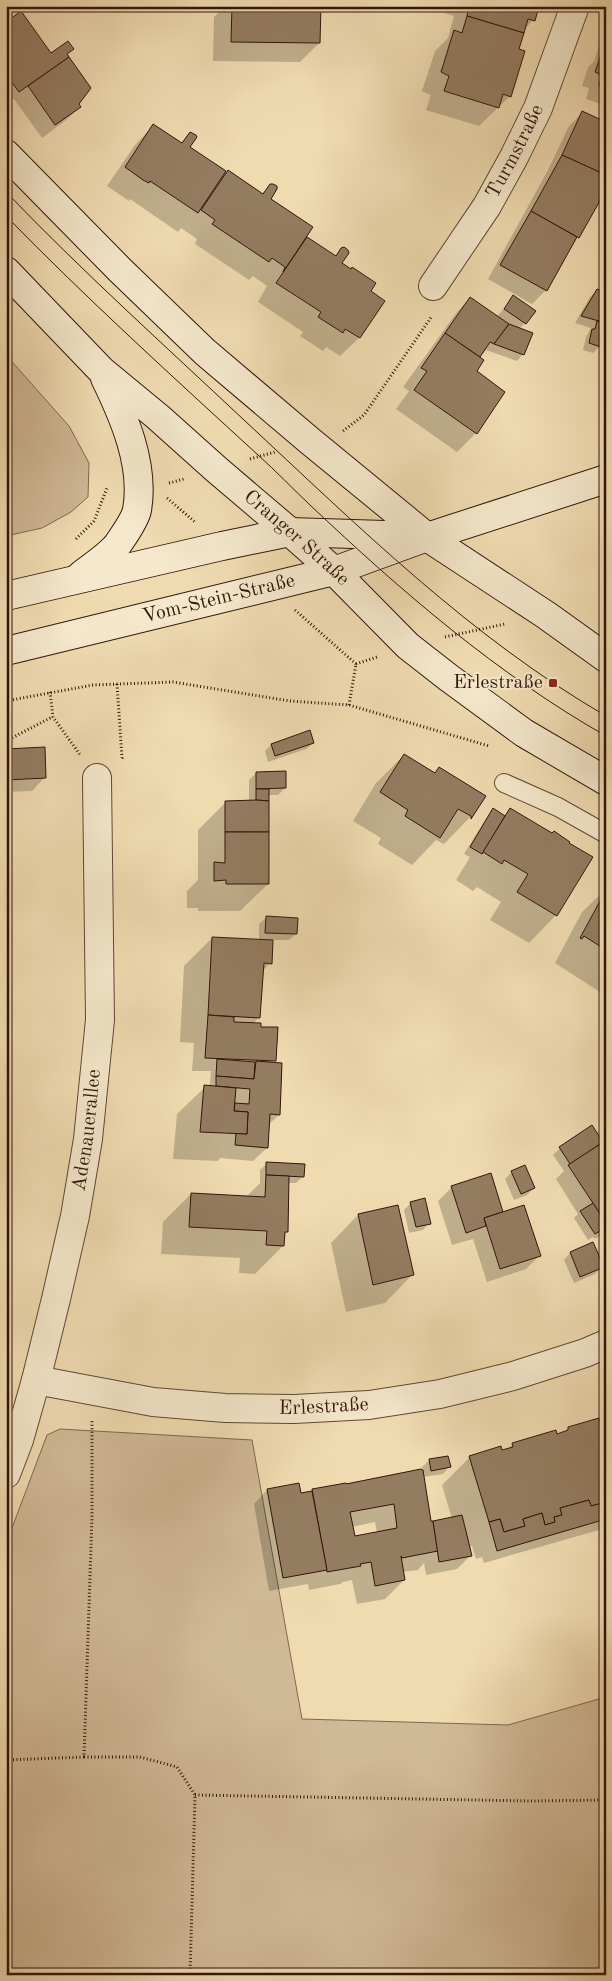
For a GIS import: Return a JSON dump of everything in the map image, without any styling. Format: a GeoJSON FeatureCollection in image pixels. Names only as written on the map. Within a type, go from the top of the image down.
{"type":"FeatureCollection","features":[{"type":"Feature","properties":{"kind":"main road","name":"Turmstraße"},"geometry":{"type":"LineString","coordinates":[[433,286],[487,206],[514,157],[538,108],[576,6]]}},
{"type":"Feature","properties":{"kind":"main road"},"geometry":{"type":"LineString","coordinates":[[6,154],[120,270],[205,352],[310,441],[427,536],[606,658]]}},
{"type":"Feature","properties":{"kind":"main road","name":"Cranger Straße"},"geometry":{"type":"LineString","coordinates":[[6,271],[101,370],[158,417],[334,571],[408,646],[524,733],[606,781]]}},
{"type":"Feature","properties":{"kind":"main road"},"geometry":{"type":"LineString","coordinates":[[73,581],[117,545],[136,512],[138,484],[132,444],[123,414],[101,370]]}},
{"type":"Feature","properties":{"kind":"main road","name":"Vom-Stein-Straße"},"geometry":{"type":"LineString","coordinates":[[6,651],[334,571],[427,536],[606,479]]}},
{"type":"Feature","properties":{"kind":"main road","name":"Vom-Stein-Straße"},"geometry":{"type":"LineString","coordinates":[[6,596],[290,532],[427,536]]}},
{"type":"Feature","properties":{"kind":"main road","name":"Adenauerallee"},"geometry":{"type":"LineString","coordinates":[[6,1474],[19,1440],[36,1380],[75,1216],[88,1139],[100,1020],[97,778]]}},
{"type":"Feature","properties":{"kind":"main road","name":"Erlestraße"},"geometry":{"type":"LineString","coordinates":[[36,1380],[153,1402],[225,1408],[264,1409],[369,1405],[440,1394],[504,1378],[585,1354],[606,1344]]}},
{"type":"Feature","properties":{"kind":"lane"},"geometry":{"type":"LineString","coordinates":[[504,783],[558,807],[606,834]]}},
{"type":"Feature","properties":{"kind":"path"},"geometry":{"type":"LineString","coordinates":[[310,441],[344,431],[364,415],[439,305],[426,296],[433,286]]}},
{"type":"Feature","properties":{"kind":"path"},"geometry":{"type":"LineString","coordinates":[[70,546],[94,521],[110,482]]}},
{"type":"Feature","properties":{"kind":"path"},"geometry":{"type":"LineString","coordinates":[[349,705],[356,664],[408,646],[546,616]]}},
{"type":"Feature","properties":{"kind":"path"},"geometry":{"type":"LineString","coordinates":[[6,700],[93,685],[173,682],[290,701],[349,705],[495,748]]}},
{"type":"Feature","properties":{"kind":"path"},"geometry":{"type":"LineString","coordinates":[[50,692],[53,717],[97,778],[122,758],[117,684]]}},
{"type":"Feature","properties":{"kind":"path"},"geometry":{"type":"LineString","coordinates":[[6,741],[53,717]]}},
{"type":"Feature","properties":{"kind":"path"},"geometry":{"type":"LineString","coordinates":[[84,1757],[92,1516],[92,1391]]}},
{"type":"Feature","properties":{"kind":"path"},"geometry":{"type":"LineString","coordinates":[[6,1760],[140,1757],[177,1767],[195,1796],[190,1975]]}},
{"type":"Feature","properties":{"kind":"path"},"geometry":{"type":"LineString","coordinates":[[195,1796],[531,1801],[606,1800]]}},
{"type":"Feature","properties":{"kind":"shaded area"},"geometry":{"type":"Polygon","coordinates":[[[6,355],[69,426],[89,463],[88,497],[71,512],[42,528],[6,536],[6,355]]]}},
{"type":"Feature","properties":{"kind":"shaded area"},"geometry":{"type":"Polygon","coordinates":[[[60,1429],[252,1440],[302,1719],[508,1725],[606,1697],[606,1975],[6,1975],[6,1544],[47,1435],[60,1429]]]}},
{"type":"Feature","properties":{"kind":"building"},"geometry":{"type":"Polygon","coordinates":[[[232,6],[321,6],[320,43],[231,42],[232,6]]]}},
{"type":"Feature","properties":{"kind":"building"},"geometry":{"type":"Polygon","coordinates":[[[469,6],[539,6],[535,21],[528,19],[524,33],[467,16],[469,6]]]}},
{"type":"Feature","properties":{"kind":"building"},"geometry":{"type":"Polygon","coordinates":[[[21,11],[51,53],[68,41],[74,49],[67,54],[69,57],[19,92],[6,74],[6,22],[21,11]]]}},
{"type":"Feature","properties":{"kind":"building"},"geometry":{"type":"Polygon","coordinates":[[[467,16],[524,33],[519,49],[525,51],[511,97],[503,94],[499,108],[444,91],[449,76],[441,72],[454,30],[462,33],[467,16]]]}},
{"type":"Feature","properties":{"kind":"building"},"geometry":{"type":"Polygon","coordinates":[[[606,50],[606,88],[599,86],[602,75],[595,72],[602,52],[605,53],[606,50]]]}},
{"type":"Feature","properties":{"kind":"building"},"geometry":{"type":"Polygon","coordinates":[[[69,57],[91,88],[79,104],[81,107],[55,125],[28,86],[69,57]]]}},
{"type":"Feature","properties":{"kind":"building"},"geometry":{"type":"Polygon","coordinates":[[[582,111],[606,122],[606,175],[562,155],[582,111]]]}},
{"type":"Feature","properties":{"kind":"building"},"geometry":{"type":"Polygon","coordinates":[[[153,124],[182,143],[190,132],[196,135],[197,137],[190,147],[226,171],[198,213],[125,167],[153,124]]]}},
{"type":"Feature","properties":{"kind":"building"},"geometry":{"type":"Polygon","coordinates":[[[562,155],[606,175],[606,190],[579,238],[531,211],[562,155]]]}},
{"type":"Feature","properties":{"kind":"building"},"geometry":{"type":"Polygon","coordinates":[[[228,170],[263,194],[270,184],[277,186],[271,199],[313,227],[283,272],[285,267],[272,258],[269,262],[212,224],[215,220],[201,210],[228,170]]]}},
{"type":"Feature","properties":{"kind":"building"},"geometry":{"type":"Polygon","coordinates":[[[531,211],[577,237],[547,291],[500,265],[531,211]]]}},
{"type":"Feature","properties":{"kind":"building"},"geometry":{"type":"Polygon","coordinates":[[[307,237],[336,256],[341,248],[344,247],[349,253],[342,263],[351,269],[352,267],[376,283],[371,291],[385,301],[360,338],[345,329],[343,333],[318,317],[321,312],[276,283],[307,237]]]}},
{"type":"Feature","properties":{"kind":"building"},"geometry":{"type":"Polygon","coordinates":[[[597,289],[606,293],[606,323],[581,316],[597,289]]]}},
{"type":"Feature","properties":{"kind":"building"},"geometry":{"type":"Polygon","coordinates":[[[513,295],[536,311],[526,324],[504,309],[513,295]]]}},
{"type":"Feature","properties":{"kind":"building"},"geometry":{"type":"Polygon","coordinates":[[[470,297],[509,324],[494,344],[490,342],[480,357],[445,333],[470,297]]]}},
{"type":"Feature","properties":{"kind":"building"},"geometry":{"type":"Polygon","coordinates":[[[597,321],[606,323],[606,331],[601,347],[589,343],[592,329],[595,329],[597,321]]]}},
{"type":"Feature","properties":{"kind":"building"},"geometry":{"type":"Polygon","coordinates":[[[509,324],[533,333],[524,355],[494,344],[509,324]]]}},
{"type":"Feature","properties":{"kind":"building"},"geometry":{"type":"Polygon","coordinates":[[[445,333],[484,360],[477,371],[505,392],[477,434],[414,390],[427,371],[421,368],[445,333]]]}},
{"type":"Feature","properties":{"kind":"building"},"geometry":{"type":"Polygon","coordinates":[[[310,730],[314,743],[275,756],[271,744],[310,730]]]}},
{"type":"Feature","properties":{"kind":"building"},"geometry":{"type":"Polygon","coordinates":[[[45,747],[46,778],[6,780],[6,749],[45,747]]]}},
{"type":"Feature","properties":{"kind":"building"},"geometry":{"type":"Polygon","coordinates":[[[404,754],[435,773],[439,767],[486,796],[471,819],[471,816],[458,809],[440,838],[405,816],[408,810],[380,792],[404,754]]]}},
{"type":"Feature","properties":{"kind":"building"},"geometry":{"type":"Polygon","coordinates":[[[286,771],[286,788],[256,789],[256,772],[286,771]]]}},
{"type":"Feature","properties":{"kind":"building"},"geometry":{"type":"Polygon","coordinates":[[[256,789],[269,789],[269,801],[256,800],[256,789]]]}},
{"type":"Feature","properties":{"kind":"building"},"geometry":{"type":"Polygon","coordinates":[[[225,801],[269,801],[269,832],[225,832],[225,801]]]}},
{"type":"Feature","properties":{"kind":"building"},"geometry":{"type":"Polygon","coordinates":[[[493,808],[505,816],[482,854],[470,847],[493,808]]]}},
{"type":"Feature","properties":{"kind":"building"},"geometry":{"type":"Polygon","coordinates":[[[510,808],[552,833],[554,831],[569,843],[593,857],[557,916],[517,892],[528,874],[504,860],[502,864],[483,852],[510,808]]]}},
{"type":"Feature","properties":{"kind":"building"},"geometry":{"type":"Polygon","coordinates":[[[225,832],[269,832],[269,884],[226,884],[226,880],[214,881],[214,862],[225,863],[225,832]]]}},
{"type":"Feature","properties":{"kind":"building"},"geometry":{"type":"Polygon","coordinates":[[[606,890],[606,950],[584,936],[582,939],[580,938],[606,890]]]}},
{"type":"Feature","properties":{"kind":"building"},"geometry":{"type":"Polygon","coordinates":[[[266,916],[298,918],[297,934],[265,933],[266,916]]]}},
{"type":"Feature","properties":{"kind":"building"},"geometry":{"type":"Polygon","coordinates":[[[212,937],[273,940],[272,964],[264,963],[260,1018],[208,1015],[212,937]]]}},
{"type":"Feature","properties":{"kind":"building"},"geometry":{"type":"Polygon","coordinates":[[[208,1015],[234,1017],[234,1022],[261,1023],[261,1027],[278,1027],[276,1061],[205,1058],[208,1015]]]}},
{"type":"Feature","properties":{"kind":"building"},"geometry":{"type":"Polygon","coordinates":[[[217,1059],[255,1062],[254,1079],[216,1076],[217,1059]]]}},
{"type":"Feature","properties":{"kind":"building"},"geometry":{"type":"Polygon","coordinates":[[[256,1061],[282,1063],[280,1115],[270,1114],[268,1148],[235,1145],[236,1133],[247,1134],[248,1112],[234,1111],[235,1103],[249,1104],[250,1089],[216,1086],[216,1076],[254,1079],[256,1061]]]}},
{"type":"Feature","properties":{"kind":"building"},"geometry":{"type":"Polygon","coordinates":[[[204,1085],[236,1088],[234,1111],[248,1112],[247,1134],[200,1132],[204,1085]]]}},
{"type":"Feature","properties":{"kind":"building"},"geometry":{"type":"Polygon","coordinates":[[[592,1125],[603,1142],[570,1164],[559,1147],[592,1125]]]}},
{"type":"Feature","properties":{"kind":"building"},"geometry":{"type":"Polygon","coordinates":[[[606,1142],[606,1223],[568,1165],[606,1142]]]}},
{"type":"Feature","properties":{"kind":"building"},"geometry":{"type":"Polygon","coordinates":[[[266,1162],[305,1164],[304,1177],[266,1175],[266,1162]]]}},
{"type":"Feature","properties":{"kind":"building"},"geometry":{"type":"Polygon","coordinates":[[[525,1165],[535,1188],[521,1194],[511,1171],[525,1165]]]}},
{"type":"Feature","properties":{"kind":"building"},"geometry":{"type":"Polygon","coordinates":[[[491,1173],[503,1212],[484,1218],[486,1226],[466,1233],[451,1186],[491,1173]]]}},
{"type":"Feature","properties":{"kind":"building"},"geometry":{"type":"Polygon","coordinates":[[[266,1175],[289,1176],[288,1232],[285,1232],[284,1246],[266,1245],[267,1231],[189,1227],[191,1193],[265,1197],[266,1175]]]}},
{"type":"Feature","properties":{"kind":"building"},"geometry":{"type":"Polygon","coordinates":[[[425,1198],[431,1224],[416,1227],[410,1202],[425,1198]]]}},
{"type":"Feature","properties":{"kind":"building"},"geometry":{"type":"Polygon","coordinates":[[[593,1203],[606,1223],[606,1227],[595,1234],[580,1211],[593,1203]]]}},
{"type":"Feature","properties":{"kind":"building"},"geometry":{"type":"Polygon","coordinates":[[[398,1205],[414,1275],[373,1285],[358,1214],[398,1205]]]}},
{"type":"Feature","properties":{"kind":"building"},"geometry":{"type":"Polygon","coordinates":[[[524,1205],[541,1256],[500,1269],[484,1218],[524,1205]]]}},
{"type":"Feature","properties":{"kind":"building"},"geometry":{"type":"Polygon","coordinates":[[[593,1242],[604,1267],[580,1277],[570,1252],[593,1242]]]}},
{"type":"Feature","properties":{"kind":"building"},"geometry":{"type":"Polygon","coordinates":[[[599,1418],[606,1439],[606,1502],[591,1506],[589,1500],[560,1508],[562,1515],[554,1517],[555,1522],[545,1525],[542,1513],[523,1519],[525,1526],[504,1532],[500,1519],[489,1522],[469,1456],[501,1446],[502,1450],[513,1447],[512,1443],[556,1430],[557,1434],[568,1430],[568,1427],[599,1418]]]}},
{"type":"Feature","properties":{"kind":"building"},"geometry":{"type":"Polygon","coordinates":[[[448,1456],[451,1467],[431,1471],[429,1459],[448,1456]]]}},
{"type":"Feature","properties":{"kind":"building"},"geometry":{"type":"Polygon","coordinates":[[[423,1470],[438,1551],[402,1558],[401,1556],[405,1580],[375,1586],[371,1562],[360,1564],[361,1566],[327,1572],[312,1489],[423,1470]],[[394,1504],[350,1512],[355,1536],[397,1528],[394,1504]]]}},
{"type":"Feature","properties":{"kind":"building"},"geometry":{"type":"Polygon","coordinates":[[[299,1483],[301,1493],[312,1491],[327,1570],[283,1578],[267,1489],[299,1483]]]}},
{"type":"Feature","properties":{"kind":"building"},"geometry":{"type":"Polygon","coordinates":[[[589,1500],[591,1506],[606,1502],[606,1519],[497,1551],[489,1522],[500,1519],[504,1532],[525,1526],[523,1519],[542,1513],[545,1525],[555,1522],[554,1517],[562,1515],[560,1508],[589,1500]]]}},
{"type":"Feature","properties":{"kind":"building"},"geometry":{"type":"Polygon","coordinates":[[[462,1515],[472,1556],[439,1562],[433,1521],[462,1515]]]}},
{"type":"Feature","properties":{"kind":"tram line"},"geometry":{"type":"LineString","coordinates":[[6,192],[123,307],[330,500],[417,578],[508,651],[556,685],[606,716]]}},
{"type":"Feature","properties":{"kind":"tram line"},"geometry":{"type":"LineString","coordinates":[[6,216],[130,337],[379,569],[451,630],[488,658],[566,712],[606,736]]}},
{"type":"Feature","properties":{"kind":"place","name":"Erlestraße"},"geometry":{"type":"Point","coordinates":[553,683]}}]}
